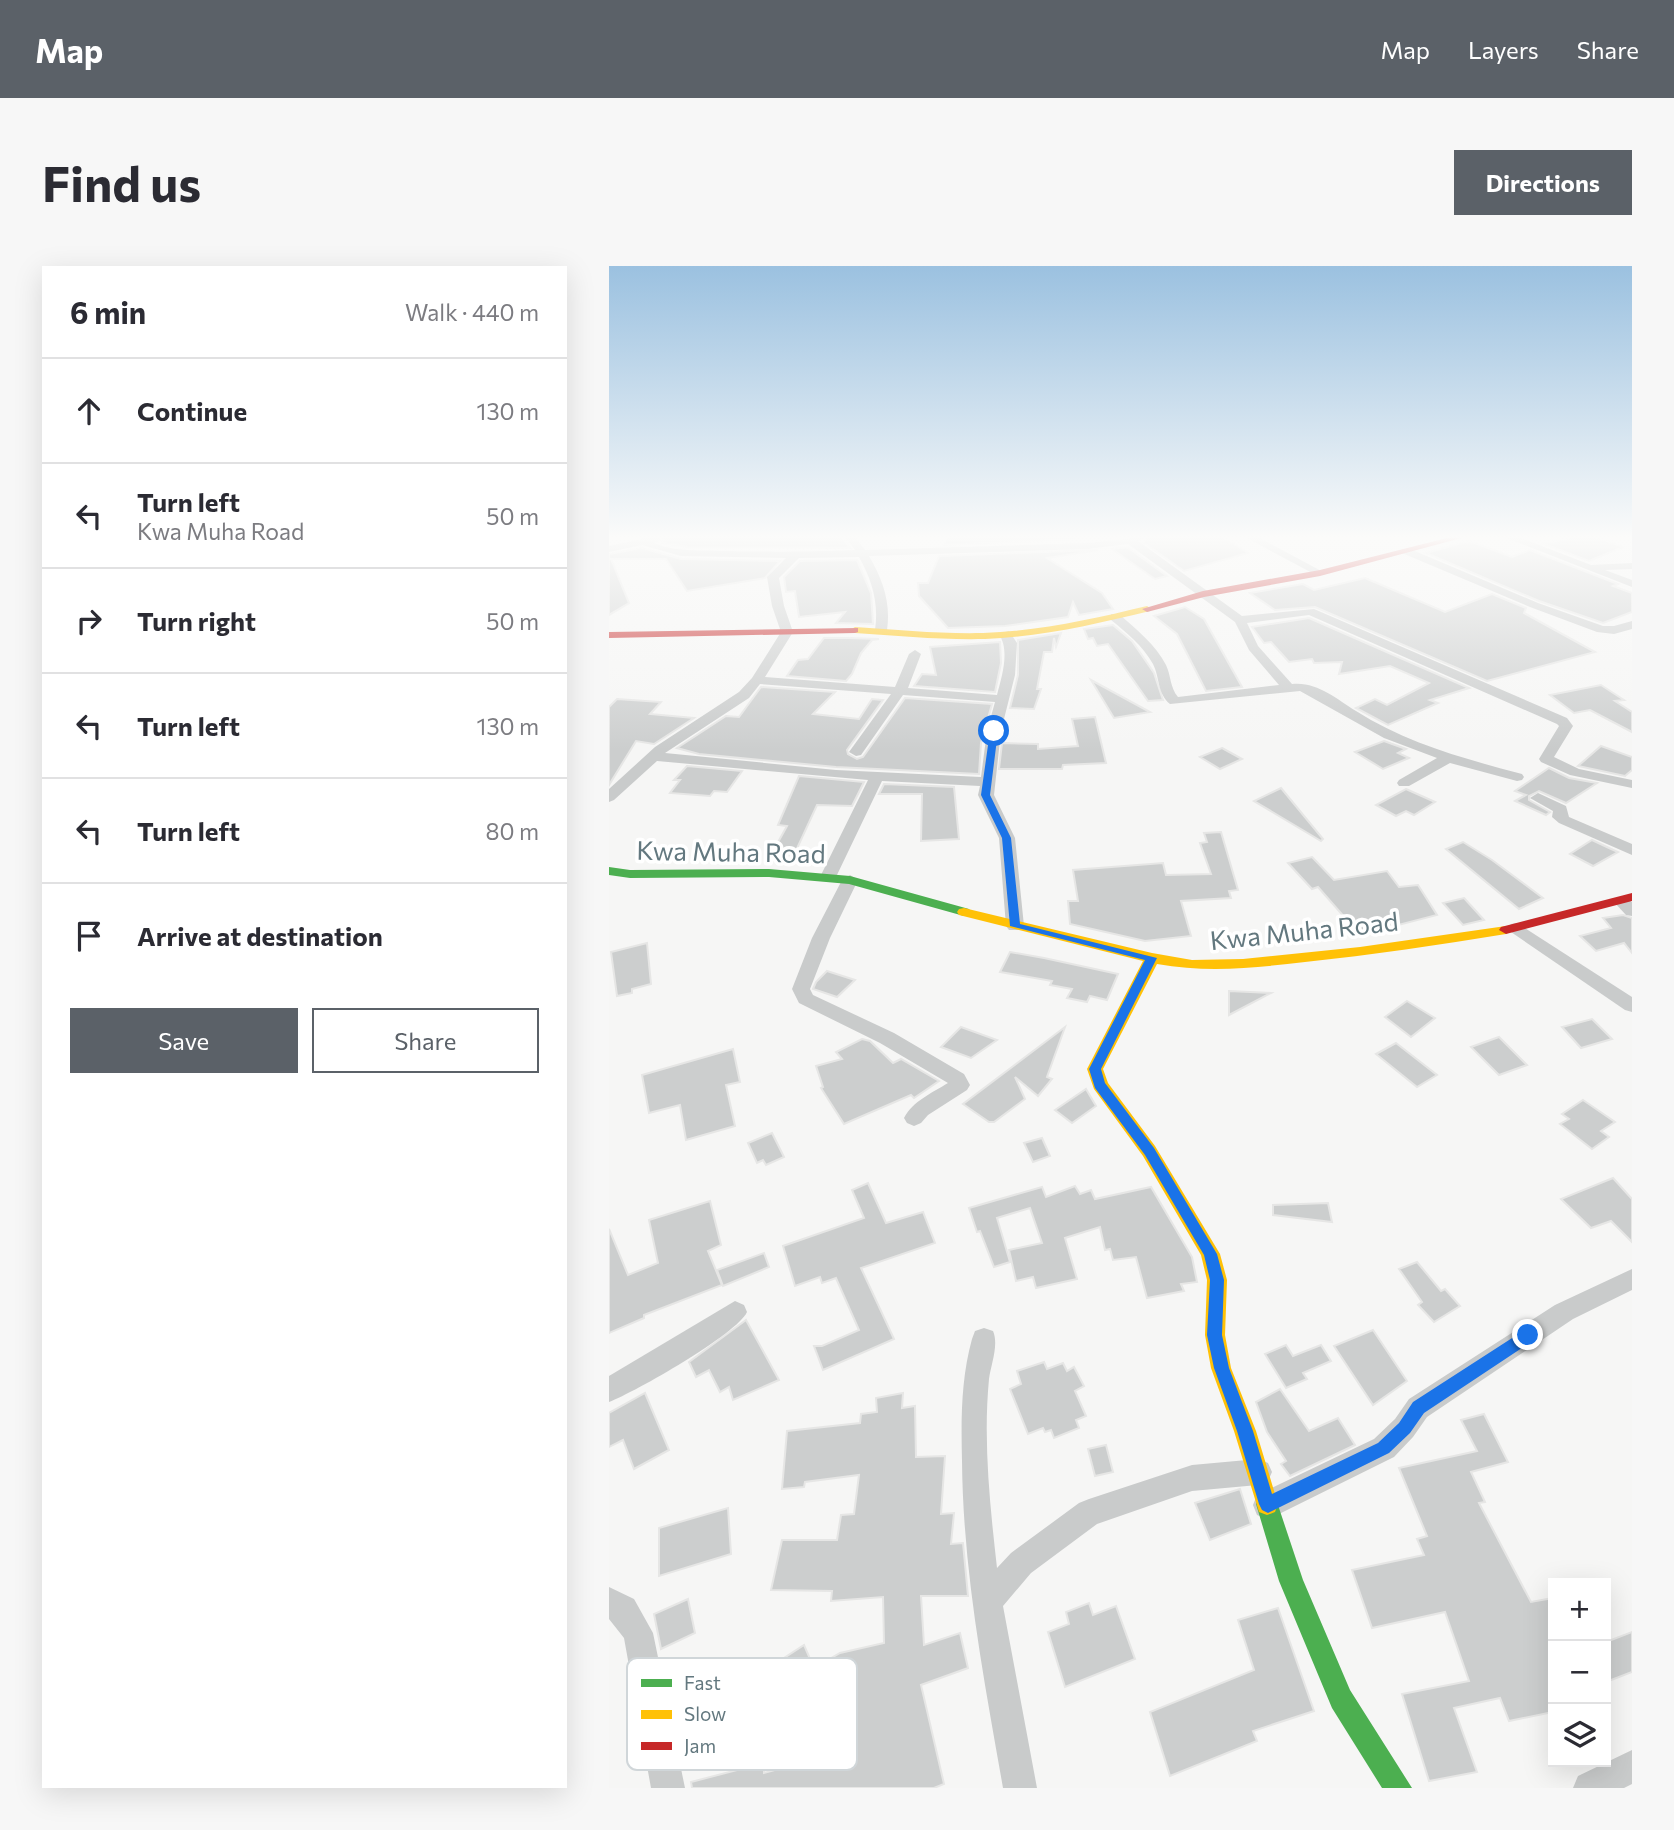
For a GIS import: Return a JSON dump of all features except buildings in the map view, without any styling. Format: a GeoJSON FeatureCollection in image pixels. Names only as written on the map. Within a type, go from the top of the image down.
{"type":"FeatureCollection","features":[{"type":"Feature","properties":{"kind":"street"},"geometry":{"type":"LineString","coordinates":[[779,608],[787,632]]}},
{"type":"Feature","properties":{"kind":"street"},"geometry":{"type":"LineString","coordinates":[[881,630],[884,620],[882,608]]}},
{"type":"Feature","properties":{"kind":"street"},"geometry":{"type":"LineString","coordinates":[[609,635],[881,630],[963,636],[1005,634],[1115,617],[1149,608]]}},
{"type":"Feature","properties":{"kind":"street"},"geometry":{"type":"LineString","coordinates":[[1222,608],[1240,621],[1242,630],[1262,659],[1288,687]]}},
{"type":"Feature","properties":{"kind":"street"},"geometry":{"type":"LineString","coordinates":[[1540,608],[1601,629],[1614,630],[1632,625]]}},
{"type":"Feature","properties":{"kind":"street"},"geometry":{"type":"LineString","coordinates":[[1240,621],[1310,611],[1557,718],[1566,726],[1545,757],[1546,760],[1575,772],[1632,784]]}},
{"type":"Feature","properties":{"kind":"street"},"geometry":{"type":"LineString","coordinates":[[1115,617],[1157,660],[1164,671],[1164,685],[1175,701],[1195,701],[1288,687],[1313,690],[1371,726],[1448,758],[1517,776]]}},
{"type":"Feature","properties":{"kind":"street"},"geometry":{"type":"LineString","coordinates":[[609,797],[654,756],[744,695],[757,680],[787,632]]}},
{"type":"Feature","properties":{"kind":"street"},"geometry":{"type":"LineString","coordinates":[[1005,634],[1011,643],[1009,675],[986,782],[986,795],[1007,838],[1015,926]]}},
{"type":"Feature","properties":{"kind":"street"},"geometry":{"type":"LineString","coordinates":[[856,752],[900,691],[915,654]]}},
{"type":"Feature","properties":{"kind":"street"},"geometry":{"type":"LineString","coordinates":[[757,680],[1002,699]]}},
{"type":"Feature","properties":{"kind":"street"},"geometry":{"type":"LineString","coordinates":[[654,756],[783,770],[986,782]]}},
{"type":"Feature","properties":{"kind":"street"},"geometry":{"type":"LineString","coordinates":[[1404,783],[1448,758]]}},
{"type":"Feature","properties":{"kind":"street"},"geometry":{"type":"LineString","coordinates":[[828,877],[877,776]]}},
{"type":"Feature","properties":{"kind":"street"},"geometry":{"type":"LineString","coordinates":[[1538,798],[1561,809],[1560,817],[1564,820],[1632,850]]}},
{"type":"Feature","properties":{"kind":"street","name":"Kwa Muha Road"},"geometry":{"type":"LineString","coordinates":[[609,871],[629,874],[769,873],[851,880],[1015,926],[1192,965],[1243,964],[1360,952],[1517,928],[1629,904]]}},
{"type":"Feature","properties":{"kind":"street"},"geometry":{"type":"LineString","coordinates":[[851,880],[821,938],[801,989],[806,999],[887,1038],[957,1079],[960,1085],[921,1110],[914,1118]]}},
{"type":"Feature","properties":{"kind":"street"},"geometry":{"type":"LineString","coordinates":[[1517,928],[1632,1006]]}},
{"type":"Feature","properties":{"kind":"street"},"geometry":{"type":"LineString","coordinates":[[1151,958],[1095,1069],[1100,1085],[1149,1151],[1210,1254],[1217,1280],[1215,1335],[1221,1368],[1258,1472],[1291,1581],[1341,1699],[1398,1788]]}},
{"type":"Feature","properties":{"kind":"street"},"geometry":{"type":"LineString","coordinates":[[1268,1504],[1384,1448],[1404,1428],[1418,1408],[1564,1312],[1632,1279]]}},
{"type":"Feature","properties":{"kind":"street"},"geometry":{"type":"LineString","coordinates":[[609,1390],[699,1338],[735,1312]]}},
{"type":"Feature","properties":{"kind":"street"},"geometry":{"type":"LineString","coordinates":[[985,1339],[977,1364],[974,1400],[975,1483],[986,1603],[1020,1788]]}},
{"type":"Feature","properties":{"kind":"street"},"geometry":{"type":"LineString","coordinates":[[986,1603],[1021,1563],[1089,1513],[1192,1478],[1258,1472]]}},
{"type":"Feature","properties":{"kind":"street"},"geometry":{"type":"LineString","coordinates":[[609,1602],[623,1610],[638,1633],[643,1658]]}},
{"type":"Feature","properties":{"kind":"street"},"geometry":{"type":"LineString","coordinates":[[1590,1788],[1632,1766]]}},
{"type":"Feature","properties":{"kind":"street"},"geometry":{"type":"LineString","coordinates":[[665,1770],[668,1788]]}},
{"type":"Feature","properties":{"kind":"traffic: fast"},"geometry":{"type":"LineString","coordinates":[[609,871],[630,874],[769,873],[850,880],[964,912]]}},
{"type":"Feature","properties":{"kind":"traffic: fast"},"geometry":{"type":"LineString","coordinates":[[1267,1504],[1291,1581],[1341,1699],[1398,1788]]}},
{"type":"Feature","properties":{"kind":"traffic: slow"},"geometry":{"type":"LineString","coordinates":[[855,630],[985,636],[1032,632],[1147,609]]}},
{"type":"Feature","properties":{"kind":"traffic: slow"},"geometry":{"type":"LineString","coordinates":[[964,912],[1152,958],[1192,965],[1243,964],[1360,952],[1506,930]]}},
{"type":"Feature","properties":{"kind":"traffic: slow"},"geometry":{"type":"LineString","coordinates":[[1152,958],[1095,1069],[1100,1085],[1149,1151],[1210,1254],[1217,1280],[1215,1335],[1221,1368],[1245,1431],[1267,1504]]}},
{"type":"Feature","properties":{"kind":"traffic: jam"},"geometry":{"type":"LineString","coordinates":[[609,635],[855,630]]}},
{"type":"Feature","properties":{"kind":"traffic: jam"},"geometry":{"type":"LineString","coordinates":[[1506,930],[1632,897]]}},
{"type":"Feature","properties":{"kind":"route"},"geometry":{"type":"LineString","coordinates":[[994,731],[986,795],[1007,838],[1015,926],[1151,958],[1095,1069],[1100,1085],[1149,1151],[1210,1254],[1217,1280],[1215,1335],[1221,1368],[1245,1431],[1268,1504],[1384,1448],[1404,1428],[1418,1408],[1528,1335]]}}]}
